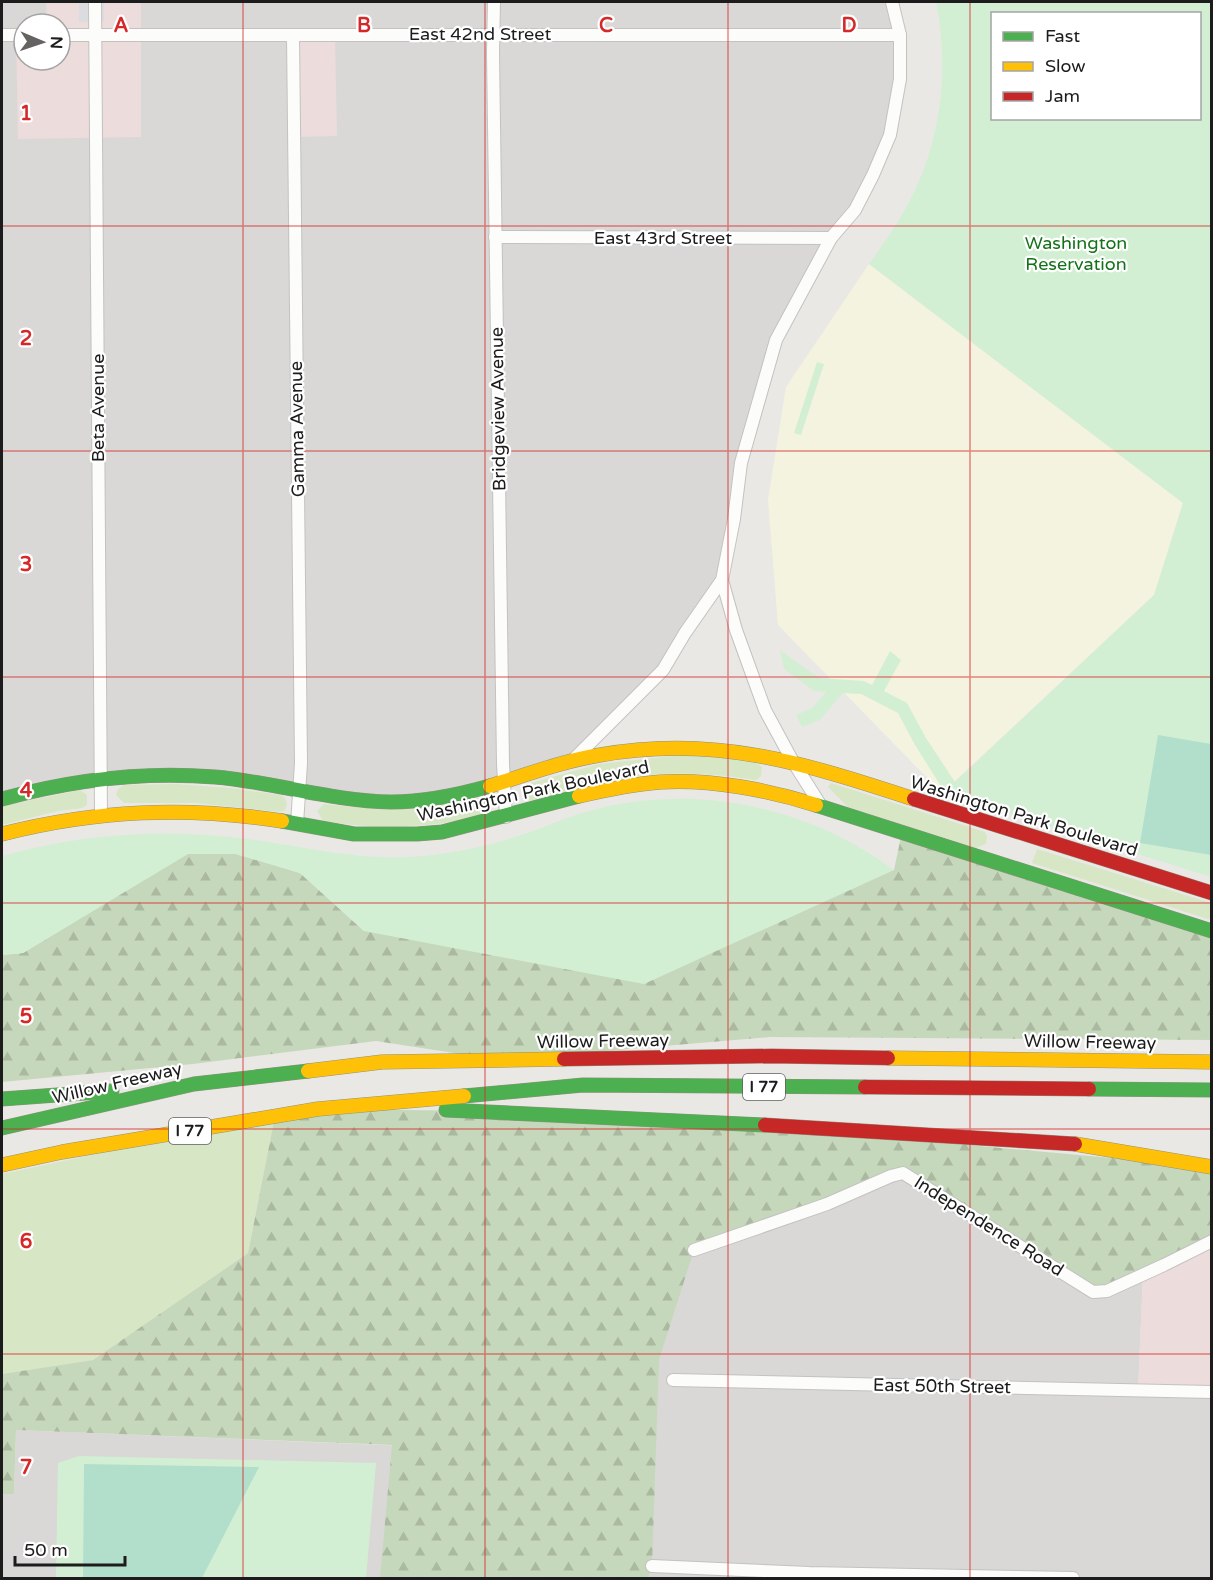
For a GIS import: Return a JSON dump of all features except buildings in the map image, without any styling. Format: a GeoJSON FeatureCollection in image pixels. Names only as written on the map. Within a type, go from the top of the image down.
{"type":"FeatureCollection","features":[{"type":"Feature","properties":{"kind":"main road","name":"Washington Park Boulevard"},"geometry":{"type":"LineString","coordinates":[[2,799],[37,789],[118,776],[208,777],[300,789],[352,800],[405,802],[463,794],[571,761],[610,752],[686,747],[792,760],[1212,893]]}},
{"type":"Feature","properties":{"kind":"main road","name":"Washington Park Boulevard"},"geometry":{"type":"LineString","coordinates":[[2,834],[46,822],[101,814],[190,812],[297,824],[340,832],[397,836],[442,832],[592,793],[661,782],[706,783],[774,793],[821,806],[1212,931]]}},
{"type":"Feature","properties":{"kind":"main road","name":"Willow Freeway"},"geometry":{"type":"LineString","coordinates":[[2,1128],[194,1084],[382,1062],[771,1056],[1212,1062]]}},
{"type":"Feature","properties":{"kind":"main road"},"geometry":{"type":"LineString","coordinates":[[2,1099],[194,1084]]}},
{"type":"Feature","properties":{"kind":"main road","name":"I 77"},"geometry":{"type":"LineString","coordinates":[[2,1165],[62,1152],[318,1109],[583,1086],[1212,1090]]}},
{"type":"Feature","properties":{"kind":"main road"},"geometry":{"type":"LineString","coordinates":[[318,1109],[492,1111],[1070,1143],[1212,1167]]}},
{"type":"Feature","properties":{"kind":"main road"},"geometry":{"type":"LineString","coordinates":[[2,1174],[62,1152]]}},
{"type":"Feature","properties":{"kind":"street","name":"Beta Avenue"},"geometry":{"type":"LineString","coordinates":[[95,2],[101,814]]}},
{"type":"Feature","properties":{"kind":"street","name":"Bridgeview Avenue"},"geometry":{"type":"LineString","coordinates":[[494,2],[503,781],[506,817]]}},
{"type":"Feature","properties":{"kind":"street","name":"Washington Park Boulevard"},"geometry":{"type":"LineString","coordinates":[[571,761],[663,670],[685,633],[722,580],[734,519],[741,463],[776,340],[831,238],[855,210],[890,135],[900,79],[900,35],[892,2]]}},
{"type":"Feature","properties":{"kind":"street","name":"East 42nd Street"},"geometry":{"type":"LineString","coordinates":[[72,35],[900,35]]}},
{"type":"Feature","properties":{"kind":"street","name":"Gamma Avenue"},"geometry":{"type":"LineString","coordinates":[[293,35],[301,697],[300,789],[297,824]]}},
{"type":"Feature","properties":{"kind":"street","name":"East 43rd Street"},"geometry":{"type":"LineString","coordinates":[[495,237],[831,238]]}},
{"type":"Feature","properties":{"kind":"street","name":"Washington Park Boulevard"},"geometry":{"type":"LineString","coordinates":[[722,580],[736,630],[765,710],[792,760],[821,806]]}},
{"type":"Feature","properties":{"kind":"street","name":"Independence Road"},"geometry":{"type":"LineString","coordinates":[[694,1250],[827,1204],[903,1173],[1093,1292],[1107,1291],[1212,1241]]}},
{"type":"Feature","properties":{"kind":"street","name":"East 50th Street"},"geometry":{"type":"LineString","coordinates":[[673,1380],[1212,1392]]}},
{"type":"Feature","properties":{"kind":"street"},"geometry":{"type":"LineString","coordinates":[[652,1566],[809,1573],[1073,1578]]}},
{"type":"Feature","properties":{"kind":"shaded area"},"geometry":{"type":"Polygon","coordinates":[[[2,2],[892,2],[900,35],[890,135],[776,340],[759,395],[722,580],[663,670],[571,761],[423,801],[179,776],[2,799],[2,2]]]}},
{"type":"Feature","properties":{"kind":"shaded area"},"geometry":{"type":"Polygon","coordinates":[[[46,2],[141,2],[141,137],[18,139],[17,72],[72,72],[72,12],[46,12],[46,2]]]}},
{"type":"Feature","properties":{"kind":"shaded area"},"geometry":{"type":"Polygon","coordinates":[[[79,2],[104,2],[104,21],[79,22],[79,2]]]}},
{"type":"Feature","properties":{"kind":"shaded area"},"geometry":{"type":"Polygon","coordinates":[[[293,35],[335,35],[337,136],[294,137],[293,35]]]}},
{"type":"Feature","properties":{"kind":"shaded area"},"geometry":{"type":"Polygon","coordinates":[[[869,264],[1183,503],[1154,595],[942,793],[778,625],[768,500],[786,387],[869,264]]]}},
{"type":"Feature","properties":{"kind":"shaded area"},"geometry":{"type":"Polygon","coordinates":[[[874,1147],[1143,1275],[1138,1390],[1211,1392],[1211,1578],[2,1578],[2,1494],[14,1494],[16,1430],[629,1455],[667,1244],[874,1147]]]}},
{"type":"Feature","properties":{"kind":"shaded area"},"geometry":{"type":"Polygon","coordinates":[[[1211,1215],[1211,1392],[1138,1390],[1143,1275],[1211,1215]]]}},
{"type":"Feature","properties":{"kind":"green space","name":"Washington Reservation"},"geometry":{"type":"Polygon","coordinates":[[[936,2],[1211,2],[1211,877],[942,793],[944,791],[898,713],[861,694],[843,693],[820,720],[802,727],[796,715],[812,708],[826,692],[814,691],[784,669],[780,650],[819,678],[864,681],[872,685],[890,651],[901,660],[884,691],[907,703],[926,738],[955,782],[1154,595],[1183,503],[869,264],[906,207],[922,175],[936,127],[942,77],[942,52],[936,2]]]}},
{"type":"Feature","properties":{"kind":"green space"},"geometry":{"type":"Polygon","coordinates":[[[817,362],[824,364],[801,435],[794,433],[817,362]]]}},
{"type":"Feature","properties":{"kind":"green space"},"geometry":{"type":"Polygon","coordinates":[[[1158,735],[1211,744],[1211,855],[1140,843],[1158,735]]]}},
{"type":"Feature","properties":{"kind":"green space"},"geometry":{"type":"Polygon","coordinates":[[[682,755],[747,760],[762,767],[761,776],[756,780],[702,774],[648,775],[603,782],[533,801],[528,800],[524,795],[524,788],[527,784],[599,764],[682,755]]]}},
{"type":"Feature","properties":{"kind":"green space"},"geometry":{"type":"Polygon","coordinates":[[[831,783],[985,832],[986,844],[976,848],[848,807],[828,787],[831,783]]]}},
{"type":"Feature","properties":{"kind":"green space"},"geometry":{"type":"Polygon","coordinates":[[[176,784],[281,795],[287,804],[285,810],[279,812],[195,803],[124,803],[116,795],[118,789],[124,785],[176,784]]]}},
{"type":"Feature","properties":{"kind":"green space"},"geometry":{"type":"Polygon","coordinates":[[[80,790],[87,795],[87,805],[82,808],[58,811],[2,825],[2,806],[80,790]]]}},
{"type":"Feature","properties":{"kind":"green space"},"geometry":{"type":"Polygon","coordinates":[[[484,797],[490,799],[493,804],[492,810],[486,815],[425,825],[344,824],[323,821],[317,811],[324,804],[366,808],[405,808],[484,797]]]}},
{"type":"Feature","properties":{"kind":"green space"},"geometry":{"type":"Polygon","coordinates":[[[696,799],[750,806],[801,820],[849,841],[894,870],[644,984],[364,931],[300,873],[236,854],[188,854],[23,953],[2,955],[2,856],[32,848],[93,838],[155,833],[248,839],[335,853],[377,857],[423,856],[461,851],[497,842],[580,813],[615,805],[656,800],[696,799]]]}},
{"type":"Feature","properties":{"kind":"green space"},"geometry":{"type":"Polygon","coordinates":[[[902,832],[1211,931],[1211,1040],[771,1037],[500,1060],[376,1041],[193,1064],[2,1082],[2,955],[23,953],[188,853],[236,854],[300,873],[364,931],[894,870],[902,832]]]}},
{"type":"Feature","properties":{"kind":"green space"},"geometry":{"type":"Polygon","coordinates":[[[1037,849],[1211,903],[1211,920],[1032,863],[1037,849]]]}},
{"type":"Feature","properties":{"kind":"green space"},"geometry":{"type":"Polygon","coordinates":[[[318,1109],[493,1111],[703,1121],[1211,1167],[1211,1241],[1093,1291],[903,1173],[694,1250],[659,1360],[652,1566],[648,1578],[380,1578],[392,1445],[16,1430],[14,1494],[2,1494],[2,1374],[93,1360],[248,1253],[275,1116],[318,1109]]]}},
{"type":"Feature","properties":{"kind":"green space"},"geometry":{"type":"Polygon","coordinates":[[[275,1116],[248,1253],[93,1360],[2,1374],[2,1174],[275,1116]]]}},
{"type":"Feature","properties":{"kind":"green space"},"geometry":{"type":"Polygon","coordinates":[[[79,1456],[376,1463],[366,1578],[56,1578],[58,1463],[79,1456]]]}},
{"type":"Feature","properties":{"kind":"green space"},"geometry":{"type":"Polygon","coordinates":[[[84,1464],[259,1467],[202,1578],[83,1578],[84,1464]]]}},
{"type":"Feature","properties":{"kind":"traffic: fast"},"geometry":{"type":"LineString","coordinates":[[2,799],[81,782],[161,775],[237,779],[346,798],[391,802],[441,797],[490,786]]}},
{"type":"Feature","properties":{"kind":"traffic: fast"},"geometry":{"type":"LineString","coordinates":[[282,821],[354,834],[442,832],[579,796]]}},
{"type":"Feature","properties":{"kind":"traffic: fast"},"geometry":{"type":"LineString","coordinates":[[816,805],[1212,931]]}},
{"type":"Feature","properties":{"kind":"traffic: fast"},"geometry":{"type":"LineString","coordinates":[[2,1128],[194,1084],[308,1071]]}},
{"type":"Feature","properties":{"kind":"traffic: fast"},"geometry":{"type":"LineString","coordinates":[[464,1096],[583,1085],[865,1087]]}},
{"type":"Feature","properties":{"kind":"traffic: fast"},"geometry":{"type":"LineString","coordinates":[[1089,1089],[1212,1090]]}},
{"type":"Feature","properties":{"kind":"traffic: fast"},"geometry":{"type":"LineString","coordinates":[[2,1099],[112,1091]]}},
{"type":"Feature","properties":{"kind":"traffic: fast"},"geometry":{"type":"LineString","coordinates":[[446,1110],[765,1125]]}},
{"type":"Feature","properties":{"kind":"traffic: slow"},"geometry":{"type":"LineString","coordinates":[[490,786],[600,755],[642,749],[683,748],[722,750],[798,764],[914,799]]}},
{"type":"Feature","properties":{"kind":"traffic: slow"},"geometry":{"type":"LineString","coordinates":[[579,796],[651,783],[700,782],[759,790],[816,805]]}},
{"type":"Feature","properties":{"kind":"traffic: slow"},"geometry":{"type":"LineString","coordinates":[[2,834],[72,820],[141,813],[211,813],[282,821]]}},
{"type":"Feature","properties":{"kind":"traffic: slow"},"geometry":{"type":"LineString","coordinates":[[888,1058],[1212,1062]]}},
{"type":"Feature","properties":{"kind":"traffic: slow"},"geometry":{"type":"LineString","coordinates":[[308,1071],[382,1062],[564,1059]]}},
{"type":"Feature","properties":{"kind":"traffic: slow"},"geometry":{"type":"LineString","coordinates":[[2,1165],[62,1152],[318,1109],[464,1096]]}},
{"type":"Feature","properties":{"kind":"traffic: slow"},"geometry":{"type":"LineString","coordinates":[[1075,1144],[1212,1167]]}},
{"type":"Feature","properties":{"kind":"traffic: jam"},"geometry":{"type":"LineString","coordinates":[[914,799],[1212,893]]}},
{"type":"Feature","properties":{"kind":"traffic: jam"},"geometry":{"type":"LineString","coordinates":[[564,1059],[771,1056],[888,1058]]}},
{"type":"Feature","properties":{"kind":"traffic: jam"},"geometry":{"type":"LineString","coordinates":[[865,1087],[1089,1089]]}},
{"type":"Feature","properties":{"kind":"traffic: jam"},"geometry":{"type":"LineString","coordinates":[[765,1125],[1075,1144]]}}]}
